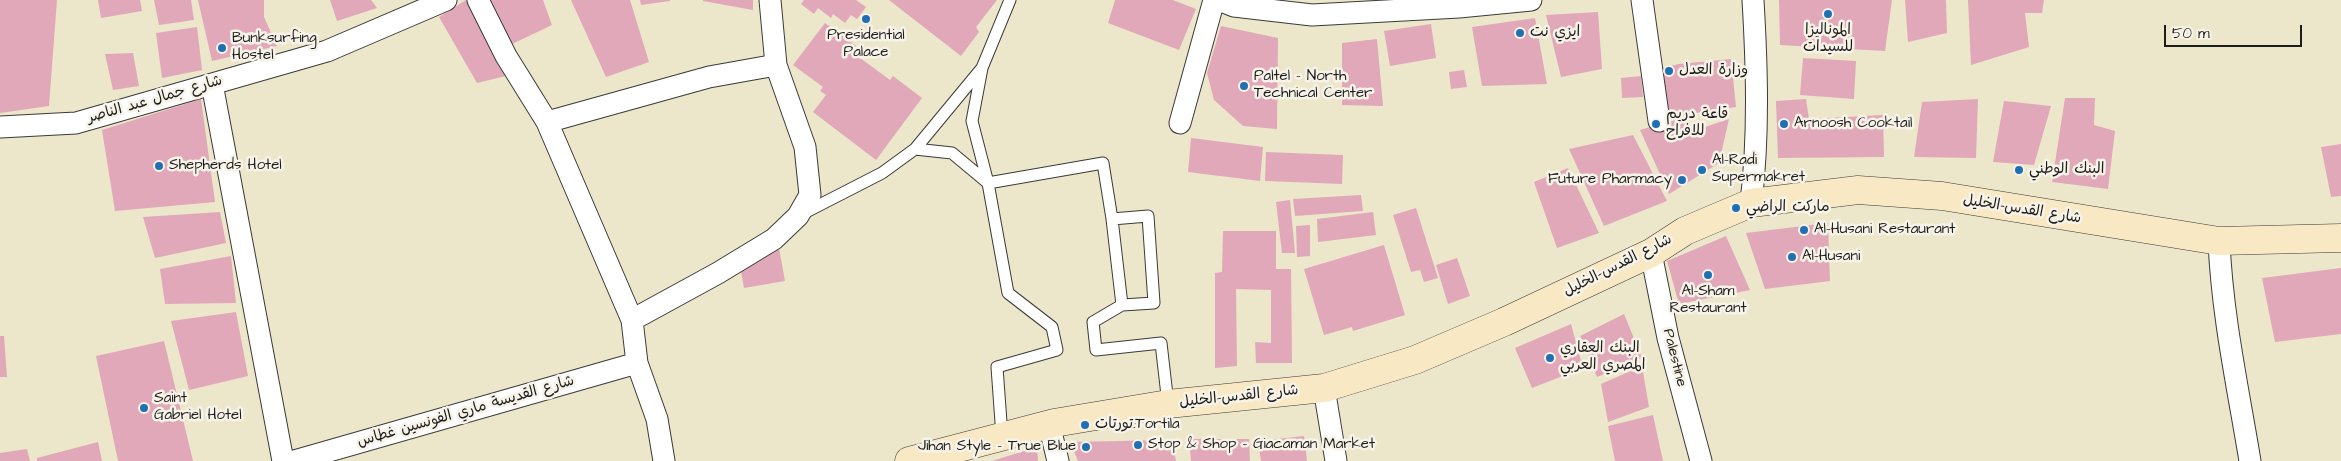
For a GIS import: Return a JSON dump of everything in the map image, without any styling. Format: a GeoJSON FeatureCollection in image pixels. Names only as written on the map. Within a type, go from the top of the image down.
{"type":"FeatureCollection","features":[{"type":"Feature","properties":{"kind":"main road","name":"شارع القدس-الخليل"},"geometry":{"type":"LineString","coordinates":[[909,461],[1049,424],[1168,404],[1324,388],[1415,360],[1504,322],[1651,253],[1685,231],[1751,203],[1858,190],[1942,196],[2219,241],[2341,238]]}},
{"type":"Feature","properties":{"kind":"street","name":"شارع جمال عبد الناصر"},"geometry":{"type":"LineString","coordinates":[[0,127],[76,124],[327,51],[446,0]]}},
{"type":"Feature","properties":{"kind":"street"},"geometry":{"type":"LineString","coordinates":[[478,0],[506,56],[548,122],[632,320],[637,363],[657,419],[664,461]]}},
{"type":"Feature","properties":{"kind":"street"},"geometry":{"type":"LineString","coordinates":[[632,320],[718,273],[774,239],[798,216],[810,195],[810,174],[805,147],[776,65],[770,0]]}},
{"type":"Feature","properties":{"kind":"street"},"geometry":{"type":"LineString","coordinates":[[1180,124],[1214,0]]}},
{"type":"Feature","properties":{"kind":"street"},"geometry":{"type":"LineString","coordinates":[[1219,0],[1234,6],[1312,15],[1459,3],[1531,0]]}},
{"type":"Feature","properties":{"kind":"street"},"geometry":{"type":"LineString","coordinates":[[1642,0],[1659,121]]}},
{"type":"Feature","properties":{"kind":"street"},"geometry":{"type":"LineString","coordinates":[[1751,203],[1757,152],[1758,86],[1753,0]]}},
{"type":"Feature","properties":{"kind":"street"},"geometry":{"type":"LineString","coordinates":[[548,122],[709,77],[776,65]]}},
{"type":"Feature","properties":{"kind":"street"},"geometry":{"type":"LineString","coordinates":[[212,84],[283,461]]}},
{"type":"Feature","properties":{"kind":"street"},"geometry":{"type":"LineString","coordinates":[[2219,241],[2220,268],[2250,461]]}},
{"type":"Feature","properties":{"kind":"street","name":"Palestine"},"geometry":{"type":"LineString","coordinates":[[1651,253],[1668,338],[1701,461]]}},
{"type":"Feature","properties":{"kind":"street","name":"شارع القديسة ماري الفونسين غطاس"},"geometry":{"type":"LineString","coordinates":[[294,461],[637,363]]}},
{"type":"Feature","properties":{"kind":"street"},"geometry":{"type":"LineString","coordinates":[[1324,388],[1336,461]]}},
{"type":"Feature","properties":{"kind":"street"},"geometry":{"type":"LineString","coordinates":[[1049,424],[1058,461]]}},
{"type":"Feature","properties":{"kind":"lane"},"geometry":{"type":"LineString","coordinates":[[1002,436],[997,367],[1057,350],[1052,327],[1008,293],[988,183],[972,121],[982,68],[1010,0]]}},
{"type":"Feature","properties":{"kind":"lane"},"geometry":{"type":"LineString","coordinates":[[798,216],[882,173],[915,149],[982,68]]}},
{"type":"Feature","properties":{"kind":"lane"},"geometry":{"type":"LineString","coordinates":[[915,149],[952,154],[988,183],[1103,163],[1122,305]]}},
{"type":"Feature","properties":{"kind":"lane"},"geometry":{"type":"LineString","coordinates":[[1112,219],[1148,216],[1154,303],[1122,305],[1093,322],[1096,350],[1162,343],[1168,404]]}},
{"type":"Feature","properties":{"kind":"building"},"geometry":{"type":"Polygon","coordinates":[[[0,0],[57,0],[49,106],[0,113],[0,0]]]}},
{"type":"Feature","properties":{"kind":"building"},"geometry":{"type":"Polygon","coordinates":[[[98,0],[140,0],[142,11],[101,18],[98,0]]]}},
{"type":"Feature","properties":{"kind":"building"},"geometry":{"type":"Polygon","coordinates":[[[154,0],[191,0],[194,20],[159,25],[154,0]]]}},
{"type":"Feature","properties":{"kind":"building"},"geometry":{"type":"Polygon","coordinates":[[[198,0],[264,0],[264,17],[277,46],[212,61],[198,0]]]}},
{"type":"Feature","properties":{"kind":"building"},"geometry":{"type":"Polygon","coordinates":[[[330,0],[371,0],[377,8],[337,21],[330,0]]]}},
{"type":"Feature","properties":{"kind":"building"},"geometry":{"type":"Polygon","coordinates":[[[469,0],[506,76],[477,83],[439,17],[469,0]]]}},
{"type":"Feature","properties":{"kind":"building"},"geometry":{"type":"Polygon","coordinates":[[[488,0],[543,0],[552,25],[510,45],[488,0]]]}},
{"type":"Feature","properties":{"kind":"building"},"geometry":{"type":"Polygon","coordinates":[[[571,0],[630,0],[649,62],[606,77],[571,0]]]}},
{"type":"Feature","properties":{"kind":"building"},"geometry":{"type":"Polygon","coordinates":[[[640,0],[670,0],[670,1],[641,5],[640,0]]]}},
{"type":"Feature","properties":{"kind":"building"},"geometry":{"type":"Polygon","coordinates":[[[753,0],[753,10],[703,1],[753,0]]]}},
{"type":"Feature","properties":{"kind":"building"},"geometry":{"type":"Polygon","coordinates":[[[804,0],[856,0],[866,7],[857,19],[851,15],[845,23],[833,14],[831,18],[818,8],[814,14],[801,4],[804,0]]]}},
{"type":"Feature","properties":{"kind":"building"},"geometry":{"type":"Polygon","coordinates":[[[889,0],[997,0],[976,27],[979,32],[961,56],[889,0]]]}},
{"type":"Feature","properties":{"kind":"building"},"geometry":{"type":"Polygon","coordinates":[[[1115,0],[1173,0],[1196,9],[1179,50],[1108,23],[1115,0]]]}},
{"type":"Feature","properties":{"kind":"building"},"geometry":{"type":"Polygon","coordinates":[[[1779,0],[1892,0],[1885,51],[1780,45],[1779,0]]]}},
{"type":"Feature","properties":{"kind":"building"},"geometry":{"type":"Polygon","coordinates":[[[1905,0],[1946,0],[1947,33],[1908,42],[1905,0]]]}},
{"type":"Feature","properties":{"kind":"building"},"geometry":{"type":"Polygon","coordinates":[[[1968,0],[2044,0],[2042,13],[2025,13],[2029,47],[1971,65],[1968,0]]]}},
{"type":"Feature","properties":{"kind":"building"},"geometry":{"type":"Polygon","coordinates":[[[1598,12],[1602,69],[1561,77],[1546,15],[1598,12]]]}},
{"type":"Feature","properties":{"kind":"building"},"geometry":{"type":"Polygon","coordinates":[[[1535,18],[1547,84],[1482,86],[1472,27],[1535,18]]]}},
{"type":"Feature","properties":{"kind":"building"},"geometry":{"type":"Polygon","coordinates":[[[825,23],[856,46],[852,52],[890,80],[893,76],[922,98],[876,160],[813,112],[826,95],[820,91],[823,87],[793,65],[825,23]]]}},
{"type":"Feature","properties":{"kind":"building"},"geometry":{"type":"Polygon","coordinates":[[[1431,24],[1436,58],[1390,66],[1384,31],[1431,24]]]}},
{"type":"Feature","properties":{"kind":"building","name":"Paltel - North Technical Center"},"geometry":{"type":"Polygon","coordinates":[[[1221,26],[1278,38],[1277,129],[1243,126],[1214,100],[1207,73],[1221,26]]]}},
{"type":"Feature","properties":{"kind":"building"},"geometry":{"type":"Polygon","coordinates":[[[197,27],[202,70],[162,78],[156,33],[197,27]]]}},
{"type":"Feature","properties":{"kind":"building"},"geometry":{"type":"Polygon","coordinates":[[[1377,39],[1383,106],[1342,105],[1342,43],[1377,39]]]}},
{"type":"Feature","properties":{"kind":"building"},"geometry":{"type":"Polygon","coordinates":[[[133,53],[139,86],[113,90],[105,54],[133,53]]]}},
{"type":"Feature","properties":{"kind":"building"},"geometry":{"type":"Polygon","coordinates":[[[1803,58],[1856,61],[1854,99],[1800,95],[1803,58]]]}},
{"type":"Feature","properties":{"kind":"building"},"geometry":{"type":"Polygon","coordinates":[[[1731,59],[1736,107],[1663,118],[1654,70],[1679,64],[1731,59]]]}},
{"type":"Feature","properties":{"kind":"building"},"geometry":{"type":"Polygon","coordinates":[[[1464,70],[1467,87],[1451,89],[1449,72],[1464,70]]]}},
{"type":"Feature","properties":{"kind":"building"},"geometry":{"type":"Polygon","coordinates":[[[1641,76],[1643,97],[1622,98],[1621,78],[1641,76]]]}},
{"type":"Feature","properties":{"kind":"building"},"geometry":{"type":"Polygon","coordinates":[[[2065,98],[2095,98],[2094,125],[2115,131],[2108,189],[2052,182],[2065,98]]]}},
{"type":"Feature","properties":{"kind":"building","name":"Shepherds Hotel"},"geometry":{"type":"Polygon","coordinates":[[[201,99],[215,202],[115,211],[102,130],[201,99]]]}},
{"type":"Feature","properties":{"kind":"building"},"geometry":{"type":"Polygon","coordinates":[[[1806,99],[1809,119],[1883,115],[1884,157],[1778,158],[1776,101],[1806,99]]]}},
{"type":"Feature","properties":{"kind":"building"},"geometry":{"type":"Polygon","coordinates":[[[1978,99],[1976,158],[1914,157],[1922,102],[1978,99]]]}},
{"type":"Feature","properties":{"kind":"building"},"geometry":{"type":"Polygon","coordinates":[[[2004,101],[2051,106],[2034,165],[1993,162],[2004,101]]]}},
{"type":"Feature","properties":{"kind":"building"},"geometry":{"type":"Polygon","coordinates":[[[1684,117],[1687,133],[1729,119],[1719,163],[1669,194],[1640,130],[1684,117]]]}},
{"type":"Feature","properties":{"kind":"building"},"geometry":{"type":"Polygon","coordinates":[[[1633,135],[1667,201],[1604,226],[1569,149],[1633,135]]]}},
{"type":"Feature","properties":{"kind":"building"},"geometry":{"type":"Polygon","coordinates":[[[1191,138],[1263,147],[1260,181],[1188,172],[1191,138]]]}},
{"type":"Feature","properties":{"kind":"building"},"geometry":{"type":"Polygon","coordinates":[[[2341,144],[2341,196],[2331,197],[2321,147],[2341,144]]]}},
{"type":"Feature","properties":{"kind":"building"},"geometry":{"type":"Polygon","coordinates":[[[1266,152],[1343,155],[1342,184],[1265,181],[1266,152]]]}},
{"type":"Feature","properties":{"kind":"building"},"geometry":{"type":"Polygon","coordinates":[[[1568,168],[1599,233],[1557,248],[1534,182],[1568,168]]]}},
{"type":"Feature","properties":{"kind":"building"},"geometry":{"type":"Polygon","coordinates":[[[1361,195],[1363,211],[1295,216],[1293,199],[1361,195]]]}},
{"type":"Feature","properties":{"kind":"building"},"geometry":{"type":"Polygon","coordinates":[[[1290,200],[1295,253],[1282,253],[1276,202],[1290,200]]]}},
{"type":"Feature","properties":{"kind":"building"},"geometry":{"type":"Polygon","coordinates":[[[1416,208],[1438,278],[1424,282],[1420,270],[1411,272],[1393,215],[1416,208]]]}},
{"type":"Feature","properties":{"kind":"building"},"geometry":{"type":"Polygon","coordinates":[[[220,212],[226,243],[155,258],[143,217],[220,212]]]}},
{"type":"Feature","properties":{"kind":"building"},"geometry":{"type":"Polygon","coordinates":[[[1373,212],[1376,235],[1318,242],[1317,219],[1373,212]]]}},
{"type":"Feature","properties":{"kind":"building","name":"Al-Husani"},"geometry":{"type":"Polygon","coordinates":[[[1828,223],[1830,281],[1765,289],[1746,233],[1828,223]]]}},
{"type":"Feature","properties":{"kind":"building"},"geometry":{"type":"Polygon","coordinates":[[[1310,225],[1310,256],[1297,257],[1296,226],[1310,225]]]}},
{"type":"Feature","properties":{"kind":"building"},"geometry":{"type":"Polygon","coordinates":[[[1223,231],[1276,231],[1276,269],[1291,269],[1292,363],[1256,363],[1255,342],[1271,343],[1271,290],[1236,289],[1237,366],[1215,368],[1215,273],[1222,272],[1223,231]]]}},
{"type":"Feature","properties":{"kind":"building","name":"Al-Sham Restaurant"},"geometry":{"type":"Polygon","coordinates":[[[1726,236],[1750,290],[1679,304],[1667,261],[1726,236]]]}},
{"type":"Feature","properties":{"kind":"building"},"geometry":{"type":"Polygon","coordinates":[[[1384,245],[1405,315],[1353,331],[1352,327],[1324,335],[1304,269],[1384,245]]]}},
{"type":"Feature","properties":{"kind":"building"},"geometry":{"type":"Polygon","coordinates":[[[779,248],[785,281],[744,288],[738,255],[779,248]]]}},
{"type":"Feature","properties":{"kind":"building"},"geometry":{"type":"Polygon","coordinates":[[[231,256],[236,303],[165,304],[160,269],[231,256]]]}},
{"type":"Feature","properties":{"kind":"building"},"geometry":{"type":"Polygon","coordinates":[[[1457,258],[1470,296],[1448,304],[1436,265],[1457,258]]]}},
{"type":"Feature","properties":{"kind":"building"},"geometry":{"type":"Polygon","coordinates":[[[2341,268],[2341,334],[2275,342],[2262,278],[2341,268]]]}},
{"type":"Feature","properties":{"kind":"building"},"geometry":{"type":"Polygon","coordinates":[[[236,312],[248,376],[189,390],[171,321],[236,312]]]}},
{"type":"Feature","properties":{"kind":"building"},"geometry":{"type":"Polygon","coordinates":[[[1624,314],[1642,358],[1597,377],[1580,336],[1624,314]]]}},
{"type":"Feature","properties":{"kind":"building","name":"البنك العقاري المصري العربي"},"geometry":{"type":"Polygon","coordinates":[[[1571,324],[1583,368],[1532,388],[1515,348],[1571,324]]]}},
{"type":"Feature","properties":{"kind":"building"},"geometry":{"type":"Polygon","coordinates":[[[0,336],[4,336],[7,377],[0,377],[0,336]]]}},
{"type":"Feature","properties":{"kind":"building","name":"Saint Gabriel Hotel"},"geometry":{"type":"Polygon","coordinates":[[[164,341],[193,461],[118,461],[96,356],[164,341]]]}},
{"type":"Feature","properties":{"kind":"building"},"geometry":{"type":"Polygon","coordinates":[[[1642,366],[1649,407],[1608,422],[1601,384],[1642,366]]]}},
{"type":"Feature","properties":{"kind":"building"},"geometry":{"type":"Polygon","coordinates":[[[1653,415],[1663,461],[1615,461],[1608,426],[1653,415]]]}},
{"type":"Feature","properties":{"kind":"building"},"geometry":{"type":"Polygon","coordinates":[[[1304,436],[1307,461],[1261,461],[1258,441],[1304,436]]]}},
{"type":"Feature","properties":{"kind":"building"},"geometry":{"type":"Polygon","coordinates":[[[1189,439],[1249,439],[1250,461],[1191,461],[1189,439]]]}},
{"type":"Feature","properties":{"kind":"building"},"geometry":{"type":"Polygon","coordinates":[[[1172,440],[1176,461],[1078,461],[1070,442],[1172,440]]]}},
{"type":"Feature","properties":{"kind":"building"},"geometry":{"type":"Polygon","coordinates":[[[98,442],[102,461],[37,461],[37,458],[98,442]]]}},
{"type":"Feature","properties":{"kind":"building"},"geometry":{"type":"Polygon","coordinates":[[[1037,447],[1038,461],[992,461],[1037,447]]]}},
{"type":"Feature","properties":{"kind":"building"},"geometry":{"type":"Polygon","coordinates":[[[27,449],[30,461],[0,461],[0,453],[27,449]]]}},
{"type":"Feature","properties":{"kind":"place","name":"الموناليزا للسيدات"},"geometry":{"type":"Point","coordinates":[1828,14]}},
{"type":"Feature","properties":{"kind":"place","name":"Presidential Palace"},"geometry":{"type":"Point","coordinates":[866,19]}},
{"type":"Feature","properties":{"kind":"place","name":"ايزي نت"},"geometry":{"type":"Point","coordinates":[1520,33]}},
{"type":"Feature","properties":{"kind":"place","name":"Bunksurfing Hostel"},"geometry":{"type":"Point","coordinates":[222,48]}},
{"type":"Feature","properties":{"kind":"place","name":"وزارة العدل"},"geometry":{"type":"Point","coordinates":[1669,71]}},
{"type":"Feature","properties":{"kind":"place","name":"Paltel - North Technical Center"},"geometry":{"type":"Point","coordinates":[1244,86]}},
{"type":"Feature","properties":{"kind":"place","name":"قاعة دريم للافراح"},"geometry":{"type":"Point","coordinates":[1656,124]}},
{"type":"Feature","properties":{"kind":"place","name":"Arnoosh Cooktail"},"geometry":{"type":"Point","coordinates":[1784,124]}},
{"type":"Feature","properties":{"kind":"place","name":"Shepherds Hotel"},"geometry":{"type":"Point","coordinates":[159,166]}},
{"type":"Feature","properties":{"kind":"place","name":"Al-Radi Supermakret"},"geometry":{"type":"Point","coordinates":[1702,170]}},
{"type":"Feature","properties":{"kind":"place","name":"البنك الوطني"},"geometry":{"type":"Point","coordinates":[2019,170]}},
{"type":"Feature","properties":{"kind":"place","name":"Future Pharmacy"},"geometry":{"type":"Point","coordinates":[1682,180]}},
{"type":"Feature","properties":{"kind":"place","name":"ماركت الراضي"},"geometry":{"type":"Point","coordinates":[1736,208]}},
{"type":"Feature","properties":{"kind":"place","name":"Al-Husani Restaurant"},"geometry":{"type":"Point","coordinates":[1804,230]}},
{"type":"Feature","properties":{"kind":"place","name":"Al-Husani"},"geometry":{"type":"Point","coordinates":[1792,257]}},
{"type":"Feature","properties":{"kind":"place","name":"Al-Sham Restaurant"},"geometry":{"type":"Point","coordinates":[1708,275]}},
{"type":"Feature","properties":{"kind":"place","name":"البنك العقاري المصري العربي"},"geometry":{"type":"Point","coordinates":[1550,358]}},
{"type":"Feature","properties":{"kind":"place","name":"Saint Gabriel Hotel"},"geometry":{"type":"Point","coordinates":[144,408]}},
{"type":"Feature","properties":{"kind":"place","name":"تورتات.Tortila"},"geometry":{"type":"Point","coordinates":[1085,425]}},
{"type":"Feature","properties":{"kind":"place","name":"Stop & Shop - Giacaman Market"},"geometry":{"type":"Point","coordinates":[1138,445]}},
{"type":"Feature","properties":{"kind":"place","name":"Jihan Style - True Blue"},"geometry":{"type":"Point","coordinates":[1086,447]}}]}
